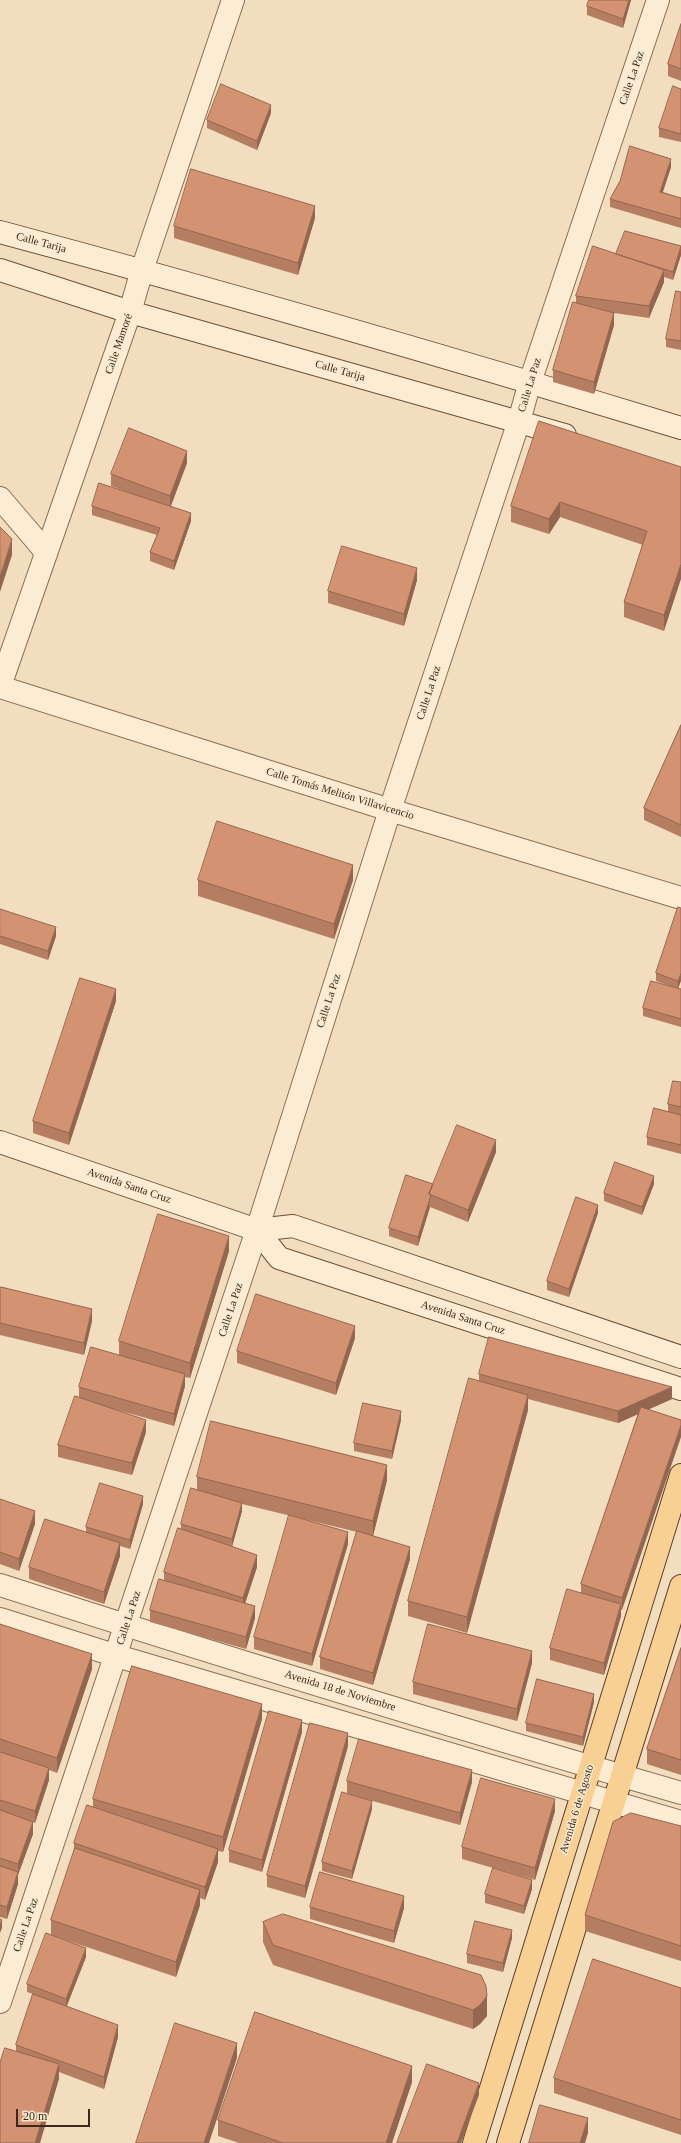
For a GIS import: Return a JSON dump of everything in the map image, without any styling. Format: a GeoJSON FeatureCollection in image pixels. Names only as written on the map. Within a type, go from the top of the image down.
{"type":"FeatureCollection","features":[{"type":"Feature","properties":{"kind":"main road","name":"Avenida 6 de Agosto"},"geometry":{"type":"LineString","coordinates":[[474,2143],[589,1767],[681,1475]]}},
{"type":"Feature","properties":{"kind":"main road"},"geometry":{"type":"LineString","coordinates":[[508,2143],[681,1586]]}},
{"type":"Feature","properties":{"kind":"street","name":"Calle Mamoré"},"geometry":{"type":"LineString","coordinates":[[0,686],[130,312],[142,270],[233,0]]}},
{"type":"Feature","properties":{"kind":"street","name":"Calle La Paz"},"geometry":{"type":"LineString","coordinates":[[0,2002],[127,1626],[257,1230],[390,810],[519,421],[530,382],[658,0]]}},
{"type":"Feature","properties":{"kind":"street","name":"Calle Tarija"},"geometry":{"type":"LineString","coordinates":[[0,232],[142,270],[530,382],[681,428]]}},
{"type":"Feature","properties":{"kind":"street","name":"Calle Tarija"},"geometry":{"type":"LineString","coordinates":[[0,270],[130,312],[519,421],[585,442]]}},
{"type":"Feature","properties":{"kind":"street"},"geometry":{"type":"LineString","coordinates":[[0,498],[46,552]]}},
{"type":"Feature","properties":{"kind":"street","name":"Calle Tomás Melitón Villavicencio"},"geometry":{"type":"LineString","coordinates":[[0,686],[390,810],[681,898]]}},
{"type":"Feature","properties":{"kind":"street","name":"Avenida Santa Cruz"},"geometry":{"type":"LineString","coordinates":[[0,1142],[257,1230],[293,1226],[681,1357]]}},
{"type":"Feature","properties":{"kind":"street","name":"Avenida Santa Cruz"},"geometry":{"type":"LineString","coordinates":[[257,1230],[279,1258],[681,1389]]}},
{"type":"Feature","properties":{"kind":"street","name":"Avenida 18 de Noviembre"},"geometry":{"type":"LineString","coordinates":[[0,1585],[127,1626],[589,1767],[681,1793]]}},
{"type":"Feature","properties":{"kind":"street"},"geometry":{"type":"LineString","coordinates":[[0,1619],[117,1656],[681,1822]]}},
{"type":"Feature","properties":{"kind":"building"},"geometry":{"type":"Polygon","coordinates":[[[589,0],[629,0],[623,19],[587,6],[589,0]]]}},
{"type":"Feature","properties":{"kind":"building"},"geometry":{"type":"Polygon","coordinates":[[[681,24],[681,69],[668,64],[681,24]]]}},
{"type":"Feature","properties":{"kind":"building"},"geometry":{"type":"Polygon","coordinates":[[[221,84],[271,105],[257,141],[207,120],[221,84]]]}},
{"type":"Feature","properties":{"kind":"building"},"geometry":{"type":"Polygon","coordinates":[[[673,86],[681,89],[681,134],[659,128],[673,86]]]}},
{"type":"Feature","properties":{"kind":"building"},"geometry":{"type":"Polygon","coordinates":[[[630,146],[671,159],[660,192],[681,198],[681,219],[610,199],[620,181],[630,146]]]}},
{"type":"Feature","properties":{"kind":"building"},"geometry":{"type":"Polygon","coordinates":[[[191,169],[315,206],[298,263],[174,226],[191,169]]]}},
{"type":"Feature","properties":{"kind":"building"},"geometry":{"type":"Polygon","coordinates":[[[625,231],[681,246],[673,272],[616,254],[625,231]]]}},
{"type":"Feature","properties":{"kind":"building"},"geometry":{"type":"Polygon","coordinates":[[[593,246],[664,270],[649,306],[576,296],[593,246]]]}},
{"type":"Feature","properties":{"kind":"building"},"geometry":{"type":"Polygon","coordinates":[[[676,291],[681,292],[681,341],[666,339],[676,291]]]}},
{"type":"Feature","properties":{"kind":"building"},"geometry":{"type":"Polygon","coordinates":[[[573,302],[614,313],[594,382],[553,370],[573,302]]]}},
{"type":"Feature","properties":{"kind":"building"},"geometry":{"type":"Polygon","coordinates":[[[539,421],[681,467],[681,564],[664,615],[624,602],[647,531],[560,502],[549,519],[511,506],[539,421]]]}},
{"type":"Feature","properties":{"kind":"building"},"geometry":{"type":"Polygon","coordinates":[[[129,428],[187,451],[170,496],[111,474],[129,428]]]}},
{"type":"Feature","properties":{"kind":"building"},"geometry":{"type":"Polygon","coordinates":[[[99,483],[191,513],[174,561],[150,552],[160,528],[92,506],[99,483]]]}},
{"type":"Feature","properties":{"kind":"building"},"geometry":{"type":"Polygon","coordinates":[[[0,527],[12,539],[0,577],[0,527]]]}},
{"type":"Feature","properties":{"kind":"building"},"geometry":{"type":"Polygon","coordinates":[[[342,546],[417,568],[404,614],[328,591],[342,546]]]}},
{"type":"Feature","properties":{"kind":"building"},"geometry":{"type":"Polygon","coordinates":[[[681,725],[681,825],[644,808],[681,725]]]}},
{"type":"Feature","properties":{"kind":"building"},"geometry":{"type":"Polygon","coordinates":[[[217,821],[353,865],[334,924],[198,880],[217,821]]]}},
{"type":"Feature","properties":{"kind":"building"},"geometry":{"type":"Polygon","coordinates":[[[678,907],[681,908],[681,973],[678,981],[656,973],[678,907]]]}},
{"type":"Feature","properties":{"kind":"building"},"geometry":{"type":"Polygon","coordinates":[[[0,909],[56,927],[48,951],[0,936],[0,909]]]}},
{"type":"Feature","properties":{"kind":"building"},"geometry":{"type":"Polygon","coordinates":[[[80,978],[116,989],[69,1133],[33,1121],[80,978]]]}},
{"type":"Feature","properties":{"kind":"building"},"geometry":{"type":"Polygon","coordinates":[[[651,981],[681,989],[681,1019],[643,1008],[651,981]]]}},
{"type":"Feature","properties":{"kind":"building"},"geometry":{"type":"Polygon","coordinates":[[[673,1081],[681,1082],[681,1107],[668,1104],[673,1081]]]}},
{"type":"Feature","properties":{"kind":"building"},"geometry":{"type":"Polygon","coordinates":[[[654,1108],[681,1115],[681,1145],[647,1137],[654,1108]]]}},
{"type":"Feature","properties":{"kind":"building"},"geometry":{"type":"Polygon","coordinates":[[[457,1125],[496,1140],[468,1210],[429,1194],[457,1125]]]}},
{"type":"Feature","properties":{"kind":"building"},"geometry":{"type":"Polygon","coordinates":[[[615,1162],[654,1176],[642,1207],[604,1193],[615,1162]]]}},
{"type":"Feature","properties":{"kind":"building"},"geometry":{"type":"Polygon","coordinates":[[[406,1175],[433,1184],[418,1237],[389,1228],[406,1175]]]}},
{"type":"Feature","properties":{"kind":"building"},"geometry":{"type":"Polygon","coordinates":[[[576,1197],[598,1205],[569,1289],[547,1281],[576,1197]]]}},
{"type":"Feature","properties":{"kind":"building"},"geometry":{"type":"Polygon","coordinates":[[[158,1214],[229,1236],[190,1363],[119,1341],[158,1214]]]}},
{"type":"Feature","properties":{"kind":"building"},"geometry":{"type":"Polygon","coordinates":[[[1,1287],[92,1309],[84,1343],[0,1323],[1,1287]]]}},
{"type":"Feature","properties":{"kind":"building"},"geometry":{"type":"Polygon","coordinates":[[[256,1294],[355,1326],[336,1383],[237,1351],[256,1294]]]}},
{"type":"Feature","properties":{"kind":"building"},"geometry":{"type":"Polygon","coordinates":[[[489,1337],[672,1387],[618,1411],[479,1374],[489,1337]]]}},
{"type":"Feature","properties":{"kind":"building"},"geometry":{"type":"Polygon","coordinates":[[[91,1347],[185,1374],[174,1414],[79,1387],[91,1347]]]}},
{"type":"Feature","properties":{"kind":"building"},"geometry":{"type":"Polygon","coordinates":[[[469,1378],[528,1395],[467,1617],[408,1601],[469,1378]]]}},
{"type":"Feature","properties":{"kind":"building"},"geometry":{"type":"Polygon","coordinates":[[[75,1396],[146,1420],[132,1463],[58,1445],[75,1396]]]}},
{"type":"Feature","properties":{"kind":"building"},"geometry":{"type":"Polygon","coordinates":[[[363,1403],[401,1411],[392,1451],[354,1443],[363,1403]]]}},
{"type":"Feature","properties":{"kind":"building"},"geometry":{"type":"Polygon","coordinates":[[[641,1407],[681,1420],[681,1425],[622,1598],[581,1584],[641,1407]]]}},
{"type":"Feature","properties":{"kind":"building"},"geometry":{"type":"Polygon","coordinates":[[[211,1421],[387,1465],[373,1521],[197,1477],[211,1421]]]}},
{"type":"Feature","properties":{"kind":"building"},"geometry":{"type":"Polygon","coordinates":[[[100,1483],[143,1496],[130,1540],[86,1527],[100,1483]]]}},
{"type":"Feature","properties":{"kind":"building"},"geometry":{"type":"Polygon","coordinates":[[[191,1488],[242,1503],[232,1539],[181,1524],[191,1488]]]}},
{"type":"Feature","properties":{"kind":"building"},"geometry":{"type":"Polygon","coordinates":[[[0,1499],[35,1511],[19,1559],[0,1552],[0,1499]]]}},
{"type":"Feature","properties":{"kind":"building"},"geometry":{"type":"Polygon","coordinates":[[[289,1515],[348,1532],[312,1654],[254,1637],[289,1515]]]}},
{"type":"Feature","properties":{"kind":"building"},"geometry":{"type":"Polygon","coordinates":[[[45,1519],[120,1543],[104,1592],[29,1567],[45,1519]]]}},
{"type":"Feature","properties":{"kind":"building"},"geometry":{"type":"Polygon","coordinates":[[[178,1528],[257,1555],[243,1598],[164,1572],[178,1528]]]}},
{"type":"Feature","properties":{"kind":"building"},"geometry":{"type":"Polygon","coordinates":[[[357,1531],[410,1547],[373,1673],[320,1657],[357,1531]]]}},
{"type":"Feature","properties":{"kind":"building"},"geometry":{"type":"Polygon","coordinates":[[[159,1579],[255,1606],[246,1637],[150,1610],[159,1579]]]}},
{"type":"Feature","properties":{"kind":"building"},"geometry":{"type":"Polygon","coordinates":[[[567,1589],[621,1604],[604,1663],[550,1648],[567,1589]]]}},
{"type":"Feature","properties":{"kind":"building"},"geometry":{"type":"Polygon","coordinates":[[[0,1624],[92,1654],[57,1758],[0,1739],[0,1624]]]}},
{"type":"Feature","properties":{"kind":"building"},"geometry":{"type":"Polygon","coordinates":[[[428,1624],[532,1651],[517,1709],[413,1682],[428,1624]]]}},
{"type":"Feature","properties":{"kind":"building"},"geometry":{"type":"Polygon","coordinates":[[[681,1648],[681,1760],[647,1749],[681,1648]]]}},
{"type":"Feature","properties":{"kind":"building"},"geometry":{"type":"Polygon","coordinates":[[[132,1666],[262,1704],[223,1837],[93,1799],[132,1666]]]}},
{"type":"Feature","properties":{"kind":"building"},"geometry":{"type":"Polygon","coordinates":[[[537,1679],[594,1694],[583,1737],[526,1723],[537,1679]]]}},
{"type":"Feature","properties":{"kind":"building"},"geometry":{"type":"Polygon","coordinates":[[[269,1711],[302,1720],[262,1860],[229,1850],[269,1711]]]}},
{"type":"Feature","properties":{"kind":"building"},"geometry":{"type":"Polygon","coordinates":[[[310,1723],[348,1733],[305,1886],[267,1875],[310,1723]]]}},
{"type":"Feature","properties":{"kind":"building"},"geometry":{"type":"Polygon","coordinates":[[[359,1739],[472,1770],[460,1813],[347,1781],[359,1739]]]}},
{"type":"Feature","properties":{"kind":"building"},"geometry":{"type":"Polygon","coordinates":[[[0,1752],[49,1768],[35,1811],[0,1800],[0,1752]]]}},
{"type":"Feature","properties":{"kind":"building"},"geometry":{"type":"Polygon","coordinates":[[[481,1778],[555,1799],[535,1868],[462,1847],[481,1778]]]}},
{"type":"Feature","properties":{"kind":"building"},"geometry":{"type":"Polygon","coordinates":[[[342,1792],[372,1801],[352,1871],[322,1862],[342,1792]]]}},
{"type":"Feature","properties":{"kind":"building"},"geometry":{"type":"Polygon","coordinates":[[[87,1805],[218,1849],[205,1887],[74,1843],[87,1805]]]}},
{"type":"Feature","properties":{"kind":"building"},"geometry":{"type":"Polygon","coordinates":[[[0,1810],[33,1822],[18,1864],[0,1858],[0,1810]]]}},
{"type":"Feature","properties":{"kind":"building"},"geometry":{"type":"Polygon","coordinates":[[[631,1813],[681,1826],[681,1946],[585,1915],[613,1822],[631,1813]]]}},
{"type":"Feature","properties":{"kind":"building"},"geometry":{"type":"Polygon","coordinates":[[[75,1848],[200,1890],[176,1962],[51,1920],[75,1848]]]}},
{"type":"Feature","properties":{"kind":"building"},"geometry":{"type":"Polygon","coordinates":[[[0,1866],[18,1872],[7,1907],[0,1905],[0,1866]]]}},
{"type":"Feature","properties":{"kind":"building"},"geometry":{"type":"Polygon","coordinates":[[[493,1868],[532,1880],[524,1906],[485,1894],[493,1868]]]}},
{"type":"Feature","properties":{"kind":"building"},"geometry":{"type":"Polygon","coordinates":[[[320,1872],[404,1896],[394,1931],[310,1907],[320,1872]]]}},
{"type":"Feature","properties":{"kind":"building"},"geometry":{"type":"Polygon","coordinates":[[[283,1914],[481,1975],[486,1986],[487,1996],[480,2005],[473,2010],[273,1945],[263,1922],[283,1914]]]}},
{"type":"Feature","properties":{"kind":"building"},"geometry":{"type":"Polygon","coordinates":[[[475,1921],[512,1930],[503,1963],[467,1954],[475,1921]]]}},
{"type":"Feature","properties":{"kind":"building"},"geometry":{"type":"Polygon","coordinates":[[[46,1933],[86,1948],[66,1999],[27,1984],[46,1933]]]}},
{"type":"Feature","properties":{"kind":"building"},"geometry":{"type":"Polygon","coordinates":[[[593,1959],[681,1988],[681,2120],[554,2078],[593,1959]]]}},
{"type":"Feature","properties":{"kind":"building"},"geometry":{"type":"Polygon","coordinates":[[[33,1994],[118,2025],[104,2077],[16,2045],[33,1994]]]}},
{"type":"Feature","properties":{"kind":"building"},"geometry":{"type":"Polygon","coordinates":[[[255,2012],[412,2066],[386,2143],[283,2143],[218,2120],[255,2012]]]}},
{"type":"Feature","properties":{"kind":"building"},"geometry":{"type":"Polygon","coordinates":[[[175,2023],[237,2043],[204,2143],[136,2143],[175,2023]]]}},
{"type":"Feature","properties":{"kind":"building"},"geometry":{"type":"Polygon","coordinates":[[[5,2048],[59,2064],[35,2143],[0,2143],[0,2063],[5,2048]]]}},
{"type":"Feature","properties":{"kind":"building"},"geometry":{"type":"Polygon","coordinates":[[[427,2064],[479,2083],[457,2143],[397,2143],[427,2064]]]}},
{"type":"Feature","properties":{"kind":"building"},"geometry":{"type":"Polygon","coordinates":[[[540,2105],[588,2118],[580,2143],[529,2143],[540,2105]]]}}]}
